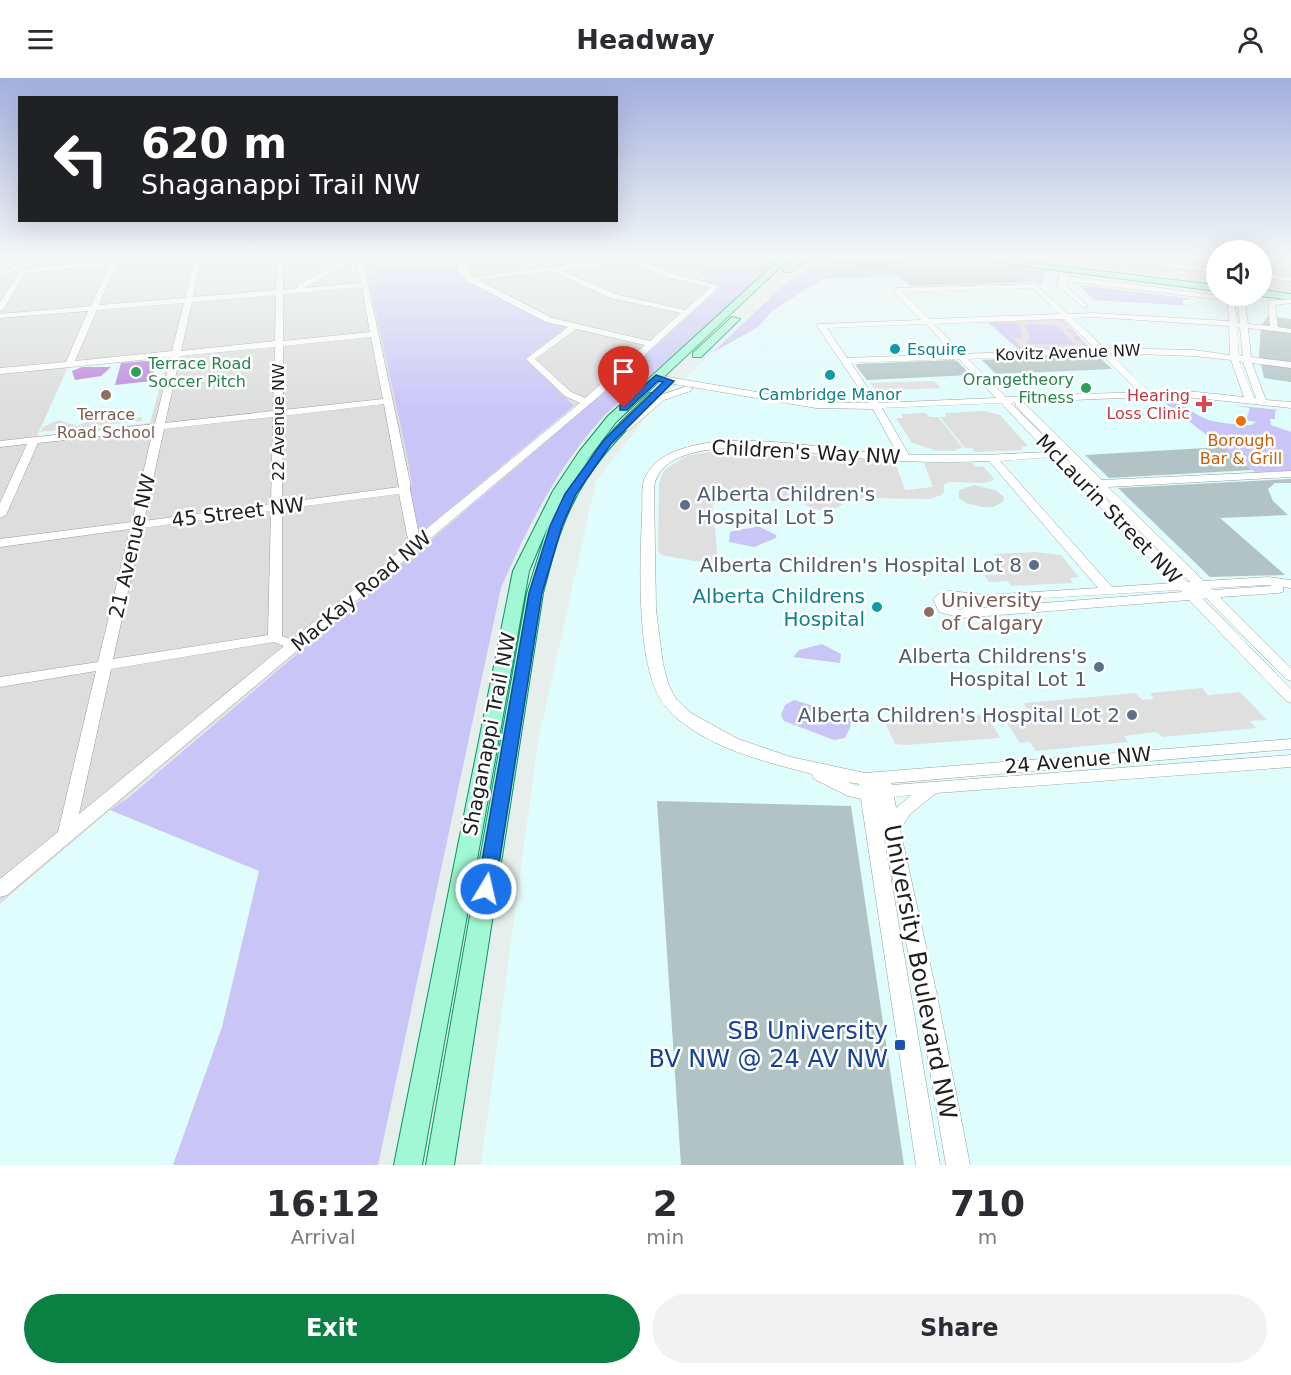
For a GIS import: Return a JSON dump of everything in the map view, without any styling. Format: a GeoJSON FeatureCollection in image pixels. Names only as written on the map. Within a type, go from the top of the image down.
{"type":"FeatureCollection","features":[{"type":"Feature","properties":{"kind":"main road","name":"Shaganappi Trail NW"},"geometry":{"type":"LineString","coordinates":[[440,1165],[535,593],[556,526],[571,494],[608,442],[661,381],[737,308]]}},
{"type":"Feature","properties":{"kind":"main road","name":"Shaganappi Trail NW"},"geometry":{"type":"LineString","coordinates":[[408,1165],[521,571],[541,523],[572,469],[612,419],[661,381],[680,370],[741,308]]}},
{"type":"Feature","properties":{"kind":"street"},"geometry":{"type":"LineString","coordinates":[[0,316],[94,308],[69,364]]}},
{"type":"Feature","properties":{"kind":"street","name":"21 Avenue NW"},"geometry":{"type":"LineString","coordinates":[[66,835],[187,308]]}},
{"type":"Feature","properties":{"kind":"street","name":"22 Avenue NW"},"geometry":{"type":"LineString","coordinates":[[275,638],[280,308]]}},
{"type":"Feature","properties":{"kind":"street"},"geometry":{"type":"LineString","coordinates":[[370,308],[405,482],[404,490],[415,546]]}},
{"type":"Feature","properties":{"kind":"street"},"geometry":{"type":"LineString","coordinates":[[525,308],[543,317],[651,344]]}},
{"type":"Feature","properties":{"kind":"street"},"geometry":{"type":"LineString","coordinates":[[667,308],[686,312]]}},
{"type":"Feature","properties":{"kind":"street","name":"MacKay Road NW"},"geometry":{"type":"LineString","coordinates":[[0,890],[586,402],[691,308]]}},
{"type":"Feature","properties":{"kind":"street","name":"McLaurin Street NW"},"geometry":{"type":"LineString","coordinates":[[919,308],[1009,401],[1099,484],[1291,698]]}},
{"type":"Feature","properties":{"kind":"street"},"geometry":{"type":"LineString","coordinates":[[1059,308],[1148,394]]}},
{"type":"Feature","properties":{"kind":"street"},"geometry":{"type":"LineString","coordinates":[[1138,308],[1145,316]]}},
{"type":"Feature","properties":{"kind":"street"},"geometry":{"type":"LineString","coordinates":[[1149,308],[1202,312],[1202,316]]}},
{"type":"Feature","properties":{"kind":"street"},"geometry":{"type":"LineString","coordinates":[[1232,308],[1234,357],[1239,376],[1250,400]]}},
{"type":"Feature","properties":{"kind":"street"},"geometry":{"type":"LineString","coordinates":[[1244,308],[1246,359],[1252,380],[1262,401]]}},
{"type":"Feature","properties":{"kind":"street"},"geometry":{"type":"LineString","coordinates":[[1272,308],[1275,329]]}},
{"type":"Feature","properties":{"kind":"street"},"geometry":{"type":"LineString","coordinates":[[905,457],[877,408],[821,326],[1067,315],[1145,316],[1291,331]]}},
{"type":"Feature","properties":{"kind":"street"},"geometry":{"type":"LineString","coordinates":[[575,326],[530,359],[568,394],[586,402]]}},
{"type":"Feature","properties":{"kind":"street"},"geometry":{"type":"LineString","coordinates":[[0,371],[376,334]]}},
{"type":"Feature","properties":{"kind":"street","name":"Kovitz Avenue NW"},"geometry":{"type":"LineString","coordinates":[[843,361],[1103,350],[1158,351],[1234,357],[1291,365]]}},
{"type":"Feature","properties":{"kind":"street"},"geometry":{"type":"LineString","coordinates":[[680,370],[684,376],[697,383],[759,397]]}},
{"type":"Feature","properties":{"kind":"street"},"geometry":{"type":"LineString","coordinates":[[661,381],[688,389],[816,410],[1148,394],[1250,400],[1291,405]]}},
{"type":"Feature","properties":{"kind":"street"},"geometry":{"type":"LineString","coordinates":[[661,381],[816,405],[877,408]]}},
{"type":"Feature","properties":{"kind":"street"},"geometry":{"type":"LineString","coordinates":[[608,442],[655,402],[671,393],[688,389]]}},
{"type":"Feature","properties":{"kind":"street"},"geometry":{"type":"LineString","coordinates":[[0,444],[389,400]]}},
{"type":"Feature","properties":{"kind":"street","name":"McLaurin Street NW"},"geometry":{"type":"LineString","coordinates":[[1009,401],[1084,484],[1291,676]]}},
{"type":"Feature","properties":{"kind":"street"},"geometry":{"type":"LineString","coordinates":[[0,515],[34,441]]}},
{"type":"Feature","properties":{"kind":"street","name":"Children's Way NW"},"geometry":{"type":"LineString","coordinates":[[875,786],[854,792],[797,764],[714,735],[687,719],[670,702],[660,682],[651,629],[646,564],[651,477],[661,464],[678,454],[718,446],[905,457],[992,458],[1055,454]]}},
{"type":"Feature","properties":{"kind":"street"},"geometry":{"type":"LineString","coordinates":[[992,458],[1031,502],[1037,514],[1108,591]]}},
{"type":"Feature","properties":{"kind":"street"},"geometry":{"type":"LineString","coordinates":[[1084,484],[1291,474]]}},
{"type":"Feature","properties":{"kind":"street","name":"45 Street NW"},"geometry":{"type":"LineString","coordinates":[[0,543],[404,490]]}},
{"type":"Feature","properties":{"kind":"street"},"geometry":{"type":"LineString","coordinates":[[1196,590],[966,613],[949,611],[939,602],[946,595],[986,599],[1108,591],[1281,589],[1291,584]]}},
{"type":"Feature","properties":{"kind":"street"},"geometry":{"type":"LineString","coordinates":[[963,596],[972,601],[975,607],[966,613]]}},
{"type":"Feature","properties":{"kind":"street"},"geometry":{"type":"LineString","coordinates":[[0,682],[275,638],[295,646]]}},
{"type":"Feature","properties":{"kind":"street","name":"24 Avenue NW"},"geometry":{"type":"LineString","coordinates":[[875,786],[1291,744]]}},
{"type":"Feature","properties":{"kind":"street","name":"24 Avenue NW"},"geometry":{"type":"LineString","coordinates":[[875,786],[932,787],[1291,761]]}},
{"type":"Feature","properties":{"kind":"street","name":"University Boulevard NW"},"geometry":{"type":"LineString","coordinates":[[875,786],[891,831],[927,995],[957,1165]]}},
{"type":"Feature","properties":{"kind":"street","name":"University Boulevard NW"},"geometry":{"type":"LineString","coordinates":[[875,786],[928,1165]]}},
{"type":"Feature","properties":{"kind":"street"},"geometry":{"type":"LineString","coordinates":[[891,831],[904,810],[932,787]]}},
{"type":"Feature","properties":{"kind":"shaded area"},"geometry":{"type":"Polygon","coordinates":[[[0,308],[375,308],[407,455],[418,535],[425,545],[0,904],[0,308]]]}},
{"type":"Feature","properties":{"kind":"shaded area"},"geometry":{"type":"Polygon","coordinates":[[[375,308],[518,308],[543,321],[564,326],[565,328],[525,358],[574,406],[418,535],[409,489],[412,485],[375,308]]]}},
{"type":"Feature","properties":{"kind":"shaded area"},"geometry":{"type":"Polygon","coordinates":[[[518,308],[698,308],[595,400],[574,406],[524,357],[565,328],[543,321],[518,308]]]}},
{"type":"Feature","properties":{"kind":"shaded area"},"geometry":{"type":"Polygon","coordinates":[[[698,308],[727,308],[609,411],[587,436],[545,498],[501,588],[378,1165],[173,1165],[222,1027],[259,871],[110,810],[128,798],[595,400],[698,308]]]}},
{"type":"Feature","properties":{"kind":"shaded area","name":"University of Calgary"},"geometry":{"type":"Polygon","coordinates":[[[758,308],[1291,308],[1291,1165],[481,1165],[538,742],[596,481],[651,411],[758,308]]]}},
{"type":"Feature","properties":{"kind":"shaded area"},"geometry":{"type":"Polygon","coordinates":[[[759,308],[777,308],[758,327],[712,353],[759,308]]]}},
{"type":"Feature","properties":{"kind":"shaded area"},"geometry":{"type":"Polygon","coordinates":[[[1268,316],[1291,319],[1291,382],[1264,378],[1259,355],[1261,326],[1268,316]]]}},
{"type":"Feature","properties":{"kind":"shaded area"},"geometry":{"type":"Polygon","coordinates":[[[1062,318],[1064,320],[1059,320],[1068,324],[1063,324],[1073,328],[1067,329],[1070,332],[1078,333],[1071,334],[1080,336],[1073,336],[1076,340],[1085,341],[1077,342],[1088,343],[1079,344],[1092,347],[1041,347],[1042,349],[1022,350],[1014,339],[1009,339],[1012,338],[1008,332],[1014,338],[1023,338],[1020,326],[1016,323],[998,323],[996,320],[1062,318]],[[1024,324],[1030,336],[1027,344],[1075,345],[1056,325],[1024,324]]]}},
{"type":"Feature","properties":{"kind":"shaded area"},"geometry":{"type":"Polygon","coordinates":[[[1062,319],[1089,347],[1019,350],[986,321],[1062,319]]]}},
{"type":"Feature","properties":{"kind":"shaded area"},"geometry":{"type":"Polygon","coordinates":[[[1095,353],[1112,369],[996,374],[982,360],[1095,353]]]}},
{"type":"Feature","properties":{"kind":"shaded area","name":"Terrace Road School"},"geometry":{"type":"Polygon","coordinates":[[[168,358],[150,423],[37,436],[68,367],[168,358]]]}},
{"type":"Feature","properties":{"kind":"shaded area","name":"Terrace Road Soccer Pitch"},"geometry":{"type":"Polygon","coordinates":[[[157,360],[152,381],[115,385],[121,363],[157,360]]]}},
{"type":"Feature","properties":{"kind":"shaded area"},"geometry":{"type":"Polygon","coordinates":[[[957,361],[971,375],[867,380],[856,366],[857,364],[957,361]]]}},
{"type":"Feature","properties":{"kind":"shaded area"},"geometry":{"type":"Polygon","coordinates":[[[82,367],[111,367],[101,376],[75,380],[72,371],[82,367]]]}},
{"type":"Feature","properties":{"kind":"shaded area"},"geometry":{"type":"Polygon","coordinates":[[[934,381],[941,388],[876,391],[870,383],[934,381]]]}},
{"type":"Feature","properties":{"kind":"shaded area"},"geometry":{"type":"Polygon","coordinates":[[[1158,401],[1181,405],[1209,420],[1235,424],[1251,425],[1256,422],[1246,420],[1250,408],[1234,405],[1279,410],[1275,411],[1275,419],[1270,419],[1271,425],[1291,432],[1291,471],[1255,472],[1165,403],[1158,401]]]}},
{"type":"Feature","properties":{"kind":"shaded area"},"geometry":{"type":"Polygon","coordinates":[[[123,409],[120,419],[142,417],[141,421],[40,432],[43,427],[59,420],[76,426],[123,409]]]}},
{"type":"Feature","properties":{"kind":"shaded area"},"geometry":{"type":"Polygon","coordinates":[[[985,411],[1000,415],[1028,446],[1021,447],[1023,450],[974,452],[972,448],[965,448],[940,417],[946,417],[945,413],[985,411]]]}},
{"type":"Feature","properties":{"kind":"shaded area"},"geometry":{"type":"Polygon","coordinates":[[[925,413],[930,417],[938,417],[963,448],[955,451],[938,451],[912,443],[896,418],[903,418],[901,414],[925,413]]]}},
{"type":"Feature","properties":{"kind":"shaded area"},"geometry":{"type":"Polygon","coordinates":[[[1223,447],[1252,470],[1109,478],[1085,455],[1223,447]]]}},
{"type":"Feature","properties":{"kind":"shaded area","name":"Alberta Children's Hospital Lot 5"},"geometry":{"type":"Polygon","coordinates":[[[727,449],[885,461],[896,465],[905,490],[933,487],[924,463],[972,463],[976,467],[983,466],[995,480],[983,483],[948,482],[944,484],[944,492],[941,495],[931,499],[864,498],[846,502],[828,511],[813,509],[801,502],[712,498],[718,562],[694,561],[661,555],[658,551],[659,484],[664,470],[686,456],[727,449]]]}},
{"type":"Feature","properties":{"kind":"shaded area"},"geometry":{"type":"Polygon","coordinates":[[[1291,479],[1291,483],[1275,483],[1268,489],[1273,501],[1288,515],[1220,518],[1285,575],[1210,577],[1118,488],[1291,479]]]}},
{"type":"Feature","properties":{"kind":"shaded area"},"geometry":{"type":"Polygon","coordinates":[[[974,485],[995,490],[1004,497],[1003,502],[993,507],[982,507],[966,503],[959,498],[959,490],[974,485]]]}},
{"type":"Feature","properties":{"kind":"shaded area"},"geometry":{"type":"Polygon","coordinates":[[[758,526],[776,535],[776,538],[754,547],[729,542],[730,532],[758,526]]]}},
{"type":"Feature","properties":{"kind":"shaded area","name":"Alberta Children's Hospital Lot 8"},"geometry":{"type":"Polygon","coordinates":[[[1036,552],[1061,555],[1079,577],[1070,578],[1073,583],[1011,586],[1008,581],[989,582],[984,575],[1003,574],[994,554],[1036,552]]]}},
{"type":"Feature","properties":{"kind":"shaded area"},"geometry":{"type":"Polygon","coordinates":[[[822,644],[841,654],[840,663],[793,657],[799,650],[822,644]]]}},
{"type":"Feature","properties":{"kind":"shaded area","name":"Alberta Children's Hospital Lot 2"},"geometry":{"type":"Polygon","coordinates":[[[1202,688],[1208,695],[1240,692],[1267,720],[1250,721],[1256,728],[1163,737],[1156,732],[1124,736],[1128,742],[1036,751],[1030,742],[1020,743],[999,711],[1026,708],[1024,703],[1136,693],[1142,700],[1154,699],[1150,693],[1202,688]]]}},
{"type":"Feature","properties":{"kind":"shaded area"},"geometry":{"type":"Polygon","coordinates":[[[794,700],[847,716],[851,720],[845,738],[834,740],[784,721],[781,715],[785,705],[794,700]]]}},
{"type":"Feature","properties":{"kind":"shaded area"},"geometry":{"type":"Polygon","coordinates":[[[987,715],[1000,738],[895,744],[886,724],[895,724],[895,722],[987,715]]]}},
{"type":"Feature","properties":{"kind":"shaded area"},"geometry":{"type":"Polygon","coordinates":[[[657,801],[851,806],[904,1165],[681,1165],[657,801]]]}},
{"type":"Feature","properties":{"kind":"shaded area"},"geometry":{"type":"Polygon","coordinates":[[[110,810],[259,871],[222,1027],[173,1165],[0,1165],[0,904],[110,810]]]}},
{"type":"Feature","properties":{"kind":"place","name":"Esquire"},"geometry":{"type":"Point","coordinates":[895,349]}},
{"type":"Feature","properties":{"kind":"place","name":"Terrace Road Soccer Pitch"},"geometry":{"type":"Point","coordinates":[136,372]}},
{"type":"Feature","properties":{"kind":"place","name":"Cambridge Manor"},"geometry":{"type":"Point","coordinates":[830,375]}},
{"type":"Feature","properties":{"kind":"place","name":"Orangetheory Fitness"},"geometry":{"type":"Point","coordinates":[1086,388]}},
{"type":"Feature","properties":{"kind":"place","name":"Terrace Road School"},"geometry":{"type":"Point","coordinates":[106,395]}},
{"type":"Feature","properties":{"kind":"place","name":"Hearing Loss Clinic"},"geometry":{"type":"Point","coordinates":[1204,404]}},
{"type":"Feature","properties":{"kind":"place","name":"Borough Bar & Grill"},"geometry":{"type":"Point","coordinates":[1241,421]}},
{"type":"Feature","properties":{"kind":"place","name":"Alberta Children's Hospital Lot 5"},"geometry":{"type":"Point","coordinates":[685,505]}},
{"type":"Feature","properties":{"kind":"place","name":"Alberta Children's Hospital Lot 8"},"geometry":{"type":"Point","coordinates":[1034,565]}},
{"type":"Feature","properties":{"kind":"place","name":"Alberta Childrens Hospital"},"geometry":{"type":"Point","coordinates":[877,607]}},
{"type":"Feature","properties":{"kind":"place","name":"University of Calgary"},"geometry":{"type":"Point","coordinates":[929,612]}},
{"type":"Feature","properties":{"kind":"place","name":"Alberta Childrens's Hospital Lot 1"},"geometry":{"type":"Point","coordinates":[1099,667]}},
{"type":"Feature","properties":{"kind":"place","name":"Alberta Children's Hospital Lot 2"},"geometry":{"type":"Point","coordinates":[1132,715]}},
{"type":"Feature","properties":{"kind":"place","name":"SB University BV NW @ 24 AV NW"},"geometry":{"type":"Point","coordinates":[900,1045]}},
{"type":"Feature","properties":{"kind":"route"},"geometry":{"type":"LineString","coordinates":[[486,889],[535,593],[556,526],[571,494],[608,442],[670,381],[656,378],[624,408]]}}]}
